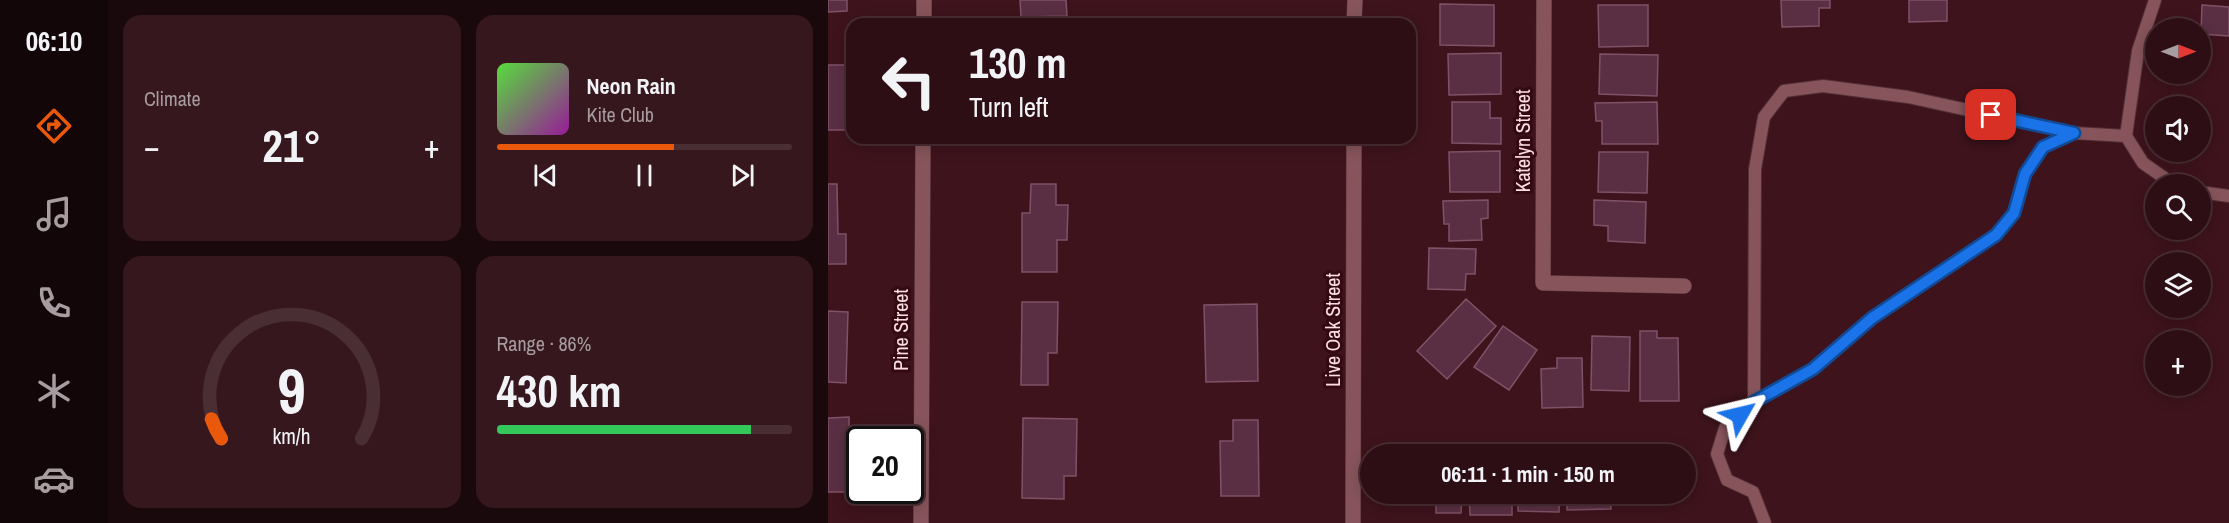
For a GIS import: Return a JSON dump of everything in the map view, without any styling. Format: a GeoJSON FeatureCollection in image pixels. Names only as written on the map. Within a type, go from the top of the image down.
{"type":"FeatureCollection","features":[{"type":"Feature","properties":{"kind":"street"},"geometry":{"type":"LineString","coordinates":[[924,0],[924,18]]}},
{"type":"Feature","properties":{"kind":"street"},"geometry":{"type":"LineString","coordinates":[[1354,0],[1354,18]]}},
{"type":"Feature","properties":{"kind":"street","name":"Katelyn Street"},"geometry":{"type":"LineString","coordinates":[[1544,0],[1543,283],[1684,286]]}},
{"type":"Feature","properties":{"kind":"street","name":"Pine Street"},"geometry":{"type":"LineString","coordinates":[[921,523],[923,144]]}},
{"type":"Feature","properties":{"kind":"street","name":"Live Oak Street"},"geometry":{"type":"LineString","coordinates":[[1353,523],[1354,144]]}},
{"type":"Feature","properties":{"kind":"lane"},"geometry":{"type":"LineString","coordinates":[[2155,0],[2138,51],[2126,136],[2143,163],[2159,174]]}},
{"type":"Feature","properties":{"kind":"lane"},"geometry":{"type":"LineString","coordinates":[[1754,402],[1755,169],[1764,117],[1784,91],[1823,86],[1908,97],[2074,133],[2126,136]]}},
{"type":"Feature","properties":{"kind":"lane"},"geometry":{"type":"LineString","coordinates":[[1765,523],[1753,492],[1727,480],[1717,454],[1725,428],[1754,402],[1813,369],[1872,318],[1996,235],[2014,213],[2025,174],[2043,147],[2074,133]]}},
{"type":"Feature","properties":{"kind":"lane"},"geometry":{"type":"LineString","coordinates":[[2211,194],[2229,196]]}},
{"type":"Feature","properties":{"kind":"building"},"geometry":{"type":"Polygon","coordinates":[[[828,0],[847,0],[847,11],[828,12],[828,0]]]}},
{"type":"Feature","properties":{"kind":"building"},"geometry":{"type":"Polygon","coordinates":[[[1020,0],[1066,0],[1067,16],[1021,17],[1020,0]]]}},
{"type":"Feature","properties":{"kind":"building"},"geometry":{"type":"Polygon","coordinates":[[[1781,0],[1830,0],[1830,8],[1819,8],[1819,26],[1782,27],[1781,0]]]}},
{"type":"Feature","properties":{"kind":"building"},"geometry":{"type":"Polygon","coordinates":[[[1909,0],[1947,0],[1947,21],[1909,22],[1909,0]]]}},
{"type":"Feature","properties":{"kind":"building"},"geometry":{"type":"Polygon","coordinates":[[[1440,4],[1494,5],[1494,46],[1440,45],[1440,4]]]}},
{"type":"Feature","properties":{"kind":"building"},"geometry":{"type":"Polygon","coordinates":[[[1598,5],[1648,5],[1648,46],[1599,47],[1598,5]]]}},
{"type":"Feature","properties":{"kind":"building"},"geometry":{"type":"Polygon","coordinates":[[[2202,5],[2229,7],[2229,36],[2211,35],[2211,18],[2202,18],[2202,5]]]}},
{"type":"Feature","properties":{"kind":"building"},"geometry":{"type":"Polygon","coordinates":[[[1501,53],[1501,94],[1449,95],[1448,54],[1501,53]]]}},
{"type":"Feature","properties":{"kind":"building"},"geometry":{"type":"Polygon","coordinates":[[[1600,54],[1658,55],[1657,96],[1599,94],[1600,54]]]}},
{"type":"Feature","properties":{"kind":"building"},"geometry":{"type":"Polygon","coordinates":[[[828,65],[846,65],[846,130],[828,130],[828,65]]]}},
{"type":"Feature","properties":{"kind":"building"},"geometry":{"type":"Polygon","coordinates":[[[1452,102],[1490,102],[1490,118],[1501,118],[1501,144],[1452,143],[1452,102]]]}},
{"type":"Feature","properties":{"kind":"building"},"geometry":{"type":"Polygon","coordinates":[[[1657,102],[1658,144],[1602,144],[1602,121],[1596,121],[1595,103],[1657,102]]]}},
{"type":"Feature","properties":{"kind":"building"},"geometry":{"type":"Polygon","coordinates":[[[1500,151],[1500,192],[1450,192],[1449,152],[1500,151]]]}},
{"type":"Feature","properties":{"kind":"building"},"geometry":{"type":"Polygon","coordinates":[[[1599,152],[1648,152],[1647,193],[1598,192],[1599,152]]]}},
{"type":"Feature","properties":{"kind":"building"},"geometry":{"type":"Polygon","coordinates":[[[828,184],[837,184],[838,234],[846,234],[846,264],[828,264],[828,184]]]}},
{"type":"Feature","properties":{"kind":"building"},"geometry":{"type":"Polygon","coordinates":[[[1031,184],[1056,184],[1056,205],[1068,205],[1067,240],[1057,240],[1057,272],[1022,272],[1022,213],[1030,213],[1031,184]]]}},
{"type":"Feature","properties":{"kind":"building"},"geometry":{"type":"Polygon","coordinates":[[[1488,200],[1488,218],[1481,219],[1482,240],[1449,241],[1449,224],[1444,224],[1443,201],[1488,200]]]}},
{"type":"Feature","properties":{"kind":"building"},"geometry":{"type":"Polygon","coordinates":[[[1594,200],[1646,202],[1645,243],[1608,241],[1608,226],[1594,225],[1594,200]]]}},
{"type":"Feature","properties":{"kind":"building"},"geometry":{"type":"Polygon","coordinates":[[[1429,248],[1476,249],[1475,274],[1466,274],[1465,290],[1428,289],[1429,248]]]}},
{"type":"Feature","properties":{"kind":"building"},"geometry":{"type":"Polygon","coordinates":[[[1466,299],[1496,326],[1447,379],[1417,351],[1466,299]]]}},
{"type":"Feature","properties":{"kind":"building"},"geometry":{"type":"Polygon","coordinates":[[[1022,302],[1058,302],[1057,353],[1048,353],[1048,385],[1021,385],[1022,302]]]}},
{"type":"Feature","properties":{"kind":"building"},"geometry":{"type":"Polygon","coordinates":[[[1257,304],[1258,381],[1206,382],[1204,305],[1257,304]]]}},
{"type":"Feature","properties":{"kind":"building"},"geometry":{"type":"Polygon","coordinates":[[[828,311],[848,312],[846,383],[828,382],[828,311]]]}},
{"type":"Feature","properties":{"kind":"building"},"geometry":{"type":"Polygon","coordinates":[[[1503,326],[1537,350],[1509,390],[1474,367],[1503,326]]]}},
{"type":"Feature","properties":{"kind":"building"},"geometry":{"type":"Polygon","coordinates":[[[1640,331],[1657,331],[1657,338],[1678,338],[1679,401],[1640,401],[1640,331]]]}},
{"type":"Feature","properties":{"kind":"building"},"geometry":{"type":"Polygon","coordinates":[[[1592,336],[1630,337],[1629,391],[1591,390],[1592,336]]]}},
{"type":"Feature","properties":{"kind":"building"},"geometry":{"type":"Polygon","coordinates":[[[1557,358],[1582,358],[1583,407],[1542,408],[1541,369],[1557,368],[1557,358]]]}},
{"type":"Feature","properties":{"kind":"building"},"geometry":{"type":"Polygon","coordinates":[[[849,417],[849,426],[846,426],[846,492],[828,492],[828,418],[849,417]]]}},
{"type":"Feature","properties":{"kind":"building"},"geometry":{"type":"Polygon","coordinates":[[[1023,418],[1077,419],[1076,476],[1064,476],[1064,499],[1022,498],[1023,418]]]}},
{"type":"Feature","properties":{"kind":"building"},"geometry":{"type":"Polygon","coordinates":[[[1233,420],[1258,420],[1259,496],[1221,496],[1220,441],[1233,441],[1233,420]]]}},
{"type":"Feature","properties":{"kind":"building"},"geometry":{"type":"Polygon","coordinates":[[[1436,504],[1461,504],[1461,513],[1436,513],[1436,504]]]}},
{"type":"Feature","properties":{"kind":"building"},"geometry":{"type":"Polygon","coordinates":[[[1469,504],[1512,504],[1512,515],[1470,515],[1469,504]]]}},
{"type":"Feature","properties":{"kind":"building"},"geometry":{"type":"Polygon","coordinates":[[[1518,504],[1559,504],[1559,512],[1518,511],[1518,504]]]}},
{"type":"Feature","properties":{"kind":"building"},"geometry":{"type":"Polygon","coordinates":[[[1567,504],[1611,504],[1611,509],[1567,510],[1567,504]]]}},
{"type":"Feature","properties":{"kind":"route"},"geometry":{"type":"LineString","coordinates":[[1740,415],[1754,402],[1813,369],[1872,318],[1996,235],[2014,213],[2025,174],[2043,147],[2074,133],[1991,115]]}}]}
